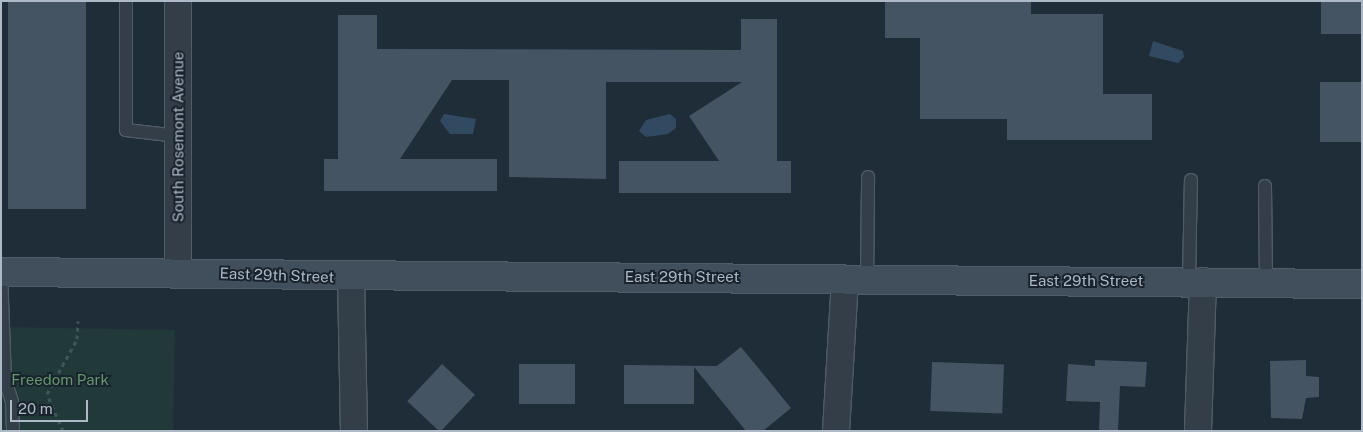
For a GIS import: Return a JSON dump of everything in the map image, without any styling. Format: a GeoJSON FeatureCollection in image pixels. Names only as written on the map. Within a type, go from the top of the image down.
{"type":"FeatureCollection","features":[{"type":"Feature","properties":{"kind":"street","name":"South Rosemont Avenue"},"geometry":{"type":"LineString","coordinates":[[178,1],[178,272]]}},
{"type":"Feature","properties":{"kind":"street","name":"East 29th Street"},"geometry":{"type":"LineString","coordinates":[[1,272],[178,272],[351,277],[1362,284]]}},
{"type":"Feature","properties":{"kind":"street"},"geometry":{"type":"LineString","coordinates":[[351,277],[354,431]]}},
{"type":"Feature","properties":{"kind":"street"},"geometry":{"type":"LineString","coordinates":[[836,431],[856,281]]}},
{"type":"Feature","properties":{"kind":"street"},"geometry":{"type":"LineString","coordinates":[[1196,282],[1198,431]]}},
{"type":"Feature","properties":{"kind":"lane"},"geometry":{"type":"LineString","coordinates":[[126,1],[126,130],[178,136]]}},
{"type":"Feature","properties":{"kind":"lane"},"geometry":{"type":"LineString","coordinates":[[856,281],[868,178]]}},
{"type":"Feature","properties":{"kind":"lane"},"geometry":{"type":"LineString","coordinates":[[1191,180],[1196,282]]}},
{"type":"Feature","properties":{"kind":"lane"},"geometry":{"type":"LineString","coordinates":[[1265,186],[1266,283]]}},
{"type":"Feature","properties":{"kind":"lane"},"geometry":{"type":"LineString","coordinates":[[1,272],[5,380],[12,402],[13,431]]}},
{"type":"Feature","properties":{"kind":"path"},"geometry":{"type":"LineString","coordinates":[[63,431],[47,394],[77,340],[78,321]]}},
{"type":"Feature","properties":{"kind":"green space","name":"Freedom Park"},"geometry":{"type":"Polygon","coordinates":[[[1,327],[175,330],[173,431],[1,431],[1,327]]]}},
{"type":"Feature","properties":{"kind":"water"},"geometry":{"type":"Polygon","coordinates":[[[1153,41],[1183,51],[1184,57],[1178,63],[1149,56],[1153,41]]]}},
{"type":"Feature","properties":{"kind":"water"},"geometry":{"type":"Polygon","coordinates":[[[444,114],[476,119],[473,134],[450,134],[440,121],[444,114]]]}},
{"type":"Feature","properties":{"kind":"water"},"geometry":{"type":"Polygon","coordinates":[[[670,114],[676,119],[676,128],[668,134],[646,137],[639,131],[646,120],[670,114]]]}},
{"type":"Feature","properties":{"kind":"building"},"geometry":{"type":"Polygon","coordinates":[[[8,1],[86,1],[86,209],[8,209],[8,1]]]}},
{"type":"Feature","properties":{"kind":"building"},"geometry":{"type":"Polygon","coordinates":[[[885,1],[1031,1],[1031,14],[1103,14],[1103,94],[1152,94],[1152,140],[1007,140],[1007,119],[920,119],[920,38],[885,38],[885,1]]]}},
{"type":"Feature","properties":{"kind":"building"},"geometry":{"type":"Polygon","coordinates":[[[1321,1],[1362,1],[1362,34],[1321,34],[1321,1]]]}},
{"type":"Feature","properties":{"kind":"building"},"geometry":{"type":"Polygon","coordinates":[[[338,15],[377,15],[377,49],[741,50],[741,19],[777,19],[777,161],[791,161],[791,193],[619,193],[619,161],[719,161],[689,116],[742,82],[606,82],[606,179],[509,177],[509,80],[452,80],[400,159],[497,159],[497,191],[324,191],[324,159],[338,159],[338,15]]]}},
{"type":"Feature","properties":{"kind":"building"},"geometry":{"type":"Polygon","coordinates":[[[1320,82],[1362,82],[1362,142],[1320,142],[1320,82]]]}},
{"type":"Feature","properties":{"kind":"building"},"geometry":{"type":"Polygon","coordinates":[[[741,347],[791,408],[763,431],[746,431],[694,367],[694,404],[624,404],[624,365],[717,366],[741,347]]]}},
{"type":"Feature","properties":{"kind":"building"},"geometry":{"type":"Polygon","coordinates":[[[1095,360],[1147,362],[1145,387],[1120,386],[1118,431],[1099,431],[1100,402],[1066,401],[1068,364],[1095,366],[1095,360]]]}},
{"type":"Feature","properties":{"kind":"building"},"geometry":{"type":"Polygon","coordinates":[[[1306,360],[1306,376],[1319,377],[1319,397],[1306,398],[1302,419],[1271,418],[1270,361],[1306,360]]]}},
{"type":"Feature","properties":{"kind":"building"},"geometry":{"type":"Polygon","coordinates":[[[932,362],[1004,365],[1002,413],[930,411],[932,362]]]}},
{"type":"Feature","properties":{"kind":"building"},"geometry":{"type":"Polygon","coordinates":[[[442,364],[475,395],[441,431],[407,401],[442,364]]]}},
{"type":"Feature","properties":{"kind":"building"},"geometry":{"type":"Polygon","coordinates":[[[519,364],[575,364],[575,404],[519,404],[519,364]]]}}]}
